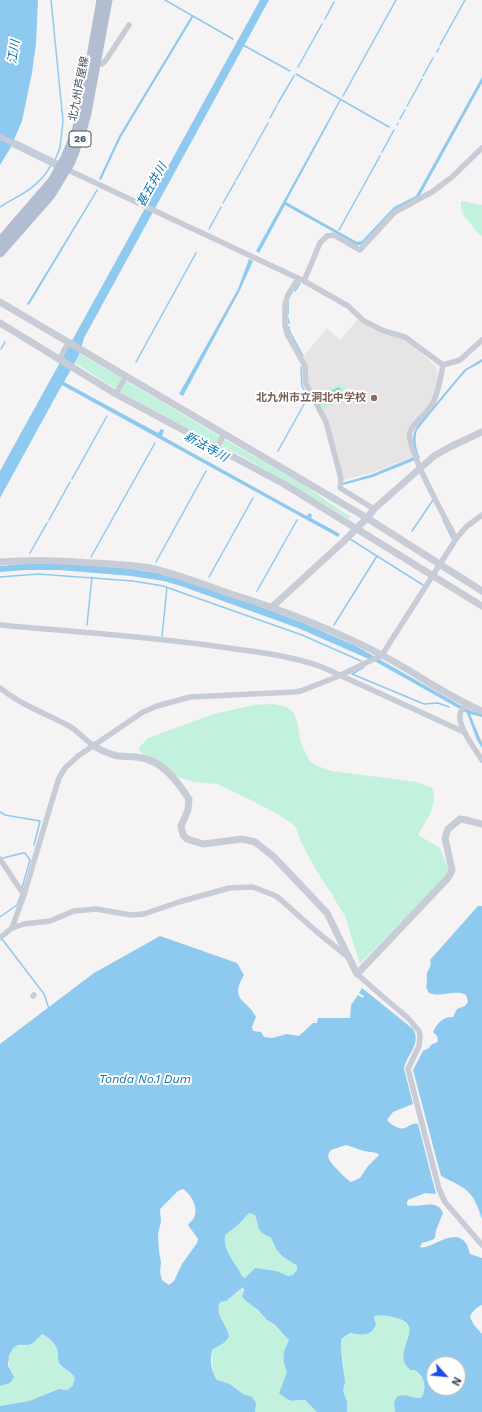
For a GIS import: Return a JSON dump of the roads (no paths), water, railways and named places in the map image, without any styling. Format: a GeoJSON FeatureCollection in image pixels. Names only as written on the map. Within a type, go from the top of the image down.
{"type":"FeatureCollection","features":[{"type":"Feature","properties":{"kind":"main road","name":"北九州芦屋線"},"geometry":{"type":"LineString","coordinates":[[0,253],[51,195],[81,135],[87,113],[101,0]]}},
{"type":"Feature","properties":{"kind":"main road","name":"北九州芦屋線"},"geometry":{"type":"LineString","coordinates":[[94,60],[108,0]]}},
{"type":"Feature","properties":{"kind":"main road"},"geometry":{"type":"LineString","coordinates":[[14,143],[65,168]]}},
{"type":"Feature","properties":{"kind":"main road","name":"北九州芦屋線"},"geometry":{"type":"LineString","coordinates":[[0,241],[65,168]]}},
{"type":"Feature","properties":{"kind":"street"},"geometry":{"type":"LineString","coordinates":[[94,60],[102,64],[106,60],[129,25]]}},
{"type":"Feature","properties":{"kind":"street"},"geometry":{"type":"LineString","coordinates":[[0,136],[14,143]]}},
{"type":"Feature","properties":{"kind":"street"},"geometry":{"type":"LineString","coordinates":[[304,281],[320,244],[327,236],[334,235],[360,250],[395,212],[432,192],[452,177],[482,148]]}},
{"type":"Feature","properties":{"kind":"street"},"geometry":{"type":"LineString","coordinates":[[65,168],[304,281],[348,306],[364,321],[384,331],[397,333],[405,337],[442,365]]}},
{"type":"Feature","properties":{"kind":"street"},"geometry":{"type":"LineString","coordinates":[[298,279],[288,294],[285,304],[284,325],[287,334],[305,366],[306,384],[326,422],[340,471],[340,488],[374,509]]}},
{"type":"Feature","properties":{"kind":"street"},"geometry":{"type":"LineString","coordinates":[[0,302],[367,518],[482,591]]}},
{"type":"Feature","properties":{"kind":"street"},"geometry":{"type":"LineString","coordinates":[[0,323],[60,358],[116,394],[284,484],[482,606]]}},
{"type":"Feature","properties":{"kind":"street"},"geometry":{"type":"LineString","coordinates":[[442,365],[460,360],[482,340]]}},
{"type":"Feature","properties":{"kind":"street"},"geometry":{"type":"LineString","coordinates":[[60,358],[68,343]]}},
{"type":"Feature","properties":{"kind":"street"},"geometry":{"type":"LineString","coordinates":[[442,365],[438,387],[432,404],[410,433],[410,440],[420,469],[456,539]]}},
{"type":"Feature","properties":{"kind":"street"},"geometry":{"type":"LineString","coordinates":[[116,394],[126,376]]}},
{"type":"Feature","properties":{"kind":"street"},"geometry":{"type":"LineString","coordinates":[[272,607],[357,528],[374,509],[434,456],[482,432]]}},
{"type":"Feature","properties":{"kind":"street"},"geometry":{"type":"LineString","coordinates":[[217,448],[224,434]]}},
{"type":"Feature","properties":{"kind":"street"},"geometry":{"type":"LineString","coordinates":[[12,928],[24,895],[59,778],[65,768],[78,756],[92,745],[143,712],[157,706],[190,697],[301,691],[339,676],[382,655],[456,539],[466,528],[482,515]]}},
{"type":"Feature","properties":{"kind":"street"},"geometry":{"type":"LineString","coordinates":[[0,562],[53,560],[122,565],[150,568],[179,575],[309,621],[382,655],[466,704],[482,710]]}},
{"type":"Feature","properties":{"kind":"street"},"geometry":{"type":"LineString","coordinates":[[0,625],[193,643],[302,660],[464,732]]}},
{"type":"Feature","properties":{"kind":"street"},"geometry":{"type":"LineString","coordinates":[[0,688],[25,705],[72,728],[92,745],[106,753],[118,756],[147,759],[158,764],[172,777],[189,799],[188,810],[182,826],[183,835],[188,839],[203,844],[242,839],[255,842],[274,857],[327,913],[357,974],[408,1018],[419,1031],[419,1046],[408,1069],[439,1189],[445,1202],[482,1245]]}},
{"type":"Feature","properties":{"kind":"street"},"geometry":{"type":"LineString","coordinates":[[466,704],[460,714],[460,721],[464,732],[482,760]]}},
{"type":"Feature","properties":{"kind":"street"},"geometry":{"type":"LineString","coordinates":[[357,974],[448,878],[452,870],[445,838],[448,829],[460,819],[482,824]]}},
{"type":"Feature","properties":{"kind":"street"},"geometry":{"type":"LineString","coordinates":[[0,859],[24,895]]}},
{"type":"Feature","properties":{"kind":"street"},"geometry":{"type":"LineString","coordinates":[[0,938],[12,928],[24,924],[50,921],[74,911],[96,909],[131,915],[144,914],[179,902],[229,888],[252,887],[276,896],[348,957]]}},
{"type":"Feature","properties":{"kind":"water","name":"江川"},"geometry":{"type":"Polygon","coordinates":[[[0,0],[38,0],[36,43],[32,73],[22,121],[11,147],[0,165],[0,0]]]}},
{"type":"Feature","properties":{"kind":"water"},"geometry":{"type":"Polygon","coordinates":[[[260,0],[269,0],[84,338],[79,355],[64,382],[158,433],[161,429],[164,430],[162,436],[301,513],[307,516],[309,513],[312,515],[311,518],[340,534],[338,537],[62,385],[0,498],[0,471],[260,0]]]}},
{"type":"Feature","properties":{"kind":"water"},"geometry":{"type":"Polygon","coordinates":[[[192,15],[194,16],[121,137],[101,180],[99,179],[119,136],[192,15]]]}},
{"type":"Feature","properties":{"kind":"water"},"geometry":{"type":"Polygon","coordinates":[[[482,77],[482,83],[419,197],[390,214],[361,245],[357,245],[285,205],[259,253],[256,251],[340,99],[341,100],[286,202],[357,242],[362,241],[394,207],[416,196],[482,77]]]}},
{"type":"Feature","properties":{"kind":"water"},"geometry":{"type":"Polygon","coordinates":[[[97,189],[98,190],[29,305],[27,304],[97,189]]]}},
{"type":"Feature","properties":{"kind":"water"},"geometry":{"type":"Polygon","coordinates":[[[249,259],[253,261],[240,290],[183,396],[179,394],[238,289],[249,259]]]}},
{"type":"Feature","properties":{"kind":"water"},"geometry":{"type":"Polygon","coordinates":[[[482,359],[482,362],[467,370],[417,430],[416,444],[420,458],[373,477],[343,485],[342,483],[373,474],[416,456],[413,441],[417,426],[464,370],[482,359]]]}},
{"type":"Feature","properties":{"kind":"water"},"geometry":{"type":"Polygon","coordinates":[[[339,387],[344,396],[325,405],[320,396],[339,387]]]}},
{"type":"Feature","properties":{"kind":"water"},"geometry":{"type":"Polygon","coordinates":[[[47,563],[125,568],[166,575],[245,601],[306,624],[356,646],[458,704],[482,714],[482,717],[470,714],[482,743],[482,748],[477,740],[467,713],[378,663],[298,628],[164,581],[131,576],[59,570],[0,572],[0,566],[47,563]]]}},
{"type":"Feature","properties":{"kind":"water"},"geometry":{"type":"Polygon","coordinates":[[[478,906],[482,906],[482,1219],[479,1209],[472,1196],[457,1184],[441,1176],[413,1070],[423,1051],[438,1041],[437,1036],[433,1032],[438,1023],[443,1019],[453,1017],[457,1009],[465,1006],[468,1002],[466,995],[462,993],[439,995],[429,993],[426,987],[427,973],[431,962],[430,960],[478,906]]]}},
{"type":"Feature","properties":{"kind":"water","name":"Tonda No.1 Dum"},"geometry":{"type":"Polygon","coordinates":[[[160,936],[237,963],[244,975],[238,990],[239,995],[256,1017],[252,1027],[253,1031],[261,1032],[264,1037],[272,1038],[287,1034],[299,1036],[313,1023],[317,1023],[318,1018],[350,1018],[351,1005],[358,995],[363,998],[364,996],[359,993],[362,988],[413,1029],[415,1034],[415,1045],[404,1069],[413,1104],[393,1112],[387,1120],[392,1125],[400,1128],[418,1124],[436,1194],[425,1193],[408,1200],[407,1205],[432,1204],[440,1208],[443,1213],[436,1230],[435,1238],[422,1243],[420,1247],[429,1246],[448,1238],[460,1238],[468,1246],[470,1254],[482,1258],[482,1305],[472,1313],[470,1317],[474,1325],[482,1334],[482,1412],[395,1412],[394,1402],[397,1397],[406,1395],[421,1398],[424,1390],[424,1382],[420,1375],[414,1370],[410,1370],[404,1361],[405,1347],[409,1335],[408,1324],[402,1320],[382,1315],[375,1316],[374,1319],[376,1324],[369,1333],[350,1333],[341,1339],[345,1382],[343,1391],[347,1401],[347,1412],[317,1412],[305,1400],[292,1401],[287,1399],[279,1393],[287,1372],[284,1364],[284,1355],[285,1348],[289,1340],[275,1325],[267,1320],[258,1310],[245,1300],[242,1296],[244,1290],[243,1287],[226,1301],[220,1302],[220,1316],[229,1337],[224,1343],[213,1349],[211,1365],[217,1380],[230,1384],[243,1394],[252,1397],[256,1403],[255,1412],[0,1412],[0,1406],[29,1401],[59,1389],[68,1390],[73,1385],[75,1378],[59,1363],[56,1347],[50,1339],[42,1334],[33,1343],[28,1345],[18,1345],[13,1348],[9,1356],[8,1365],[14,1377],[10,1383],[0,1386],[0,1044],[94,973],[160,936]],[[346,1145],[331,1150],[328,1158],[351,1182],[360,1178],[368,1166],[379,1155],[377,1153],[364,1151],[346,1145]],[[183,1189],[178,1191],[160,1209],[161,1222],[158,1233],[161,1262],[160,1272],[162,1280],[169,1285],[174,1281],[182,1264],[197,1243],[198,1239],[188,1225],[194,1218],[196,1210],[195,1206],[189,1194],[183,1189]],[[249,1213],[238,1225],[225,1235],[225,1245],[243,1276],[245,1278],[255,1268],[277,1271],[288,1276],[293,1275],[297,1270],[297,1266],[282,1256],[271,1238],[262,1233],[259,1229],[255,1215],[249,1213]]]}},
{"type":"Feature","properties":{"kind":"waterway"},"geometry":{"type":"LineString","coordinates":[[51,0],[63,121],[60,148],[55,160]]}},
{"type":"Feature","properties":{"kind":"waterway"},"geometry":{"type":"LineString","coordinates":[[165,0],[233,39]]}},
{"type":"Feature","properties":{"kind":"waterway"},"geometry":{"type":"LineString","coordinates":[[343,96],[396,0]]}},
{"type":"Feature","properties":{"kind":"waterway"},"geometry":{"type":"LineString","coordinates":[[440,45],[465,0]]}},
{"type":"Feature","properties":{"kind":"waterway"},"geometry":{"type":"LineString","coordinates":[[325,19],[334,2]]}},
{"type":"Feature","properties":{"kind":"waterway"},"geometry":{"type":"LineString","coordinates":[[298,67],[322,24]]}},
{"type":"Feature","properties":{"kind":"waterway"},"geometry":{"type":"LineString","coordinates":[[243,45],[290,71]]}},
{"type":"Feature","properties":{"kind":"waterway"},"geometry":{"type":"LineString","coordinates":[[437,52],[439,48]]}},
{"type":"Feature","properties":{"kind":"waterway"},"geometry":{"type":"LineString","coordinates":[[423,76],[433,58]]}},
{"type":"Feature","properties":{"kind":"waterway"},"geometry":{"type":"LineString","coordinates":[[296,74],[389,127]]}},
{"type":"Feature","properties":{"kind":"waterway"},"geometry":{"type":"LineString","coordinates":[[278,103],[294,76]]}},
{"type":"Feature","properties":{"kind":"waterway"},"geometry":{"type":"LineString","coordinates":[[407,106],[422,79]]}},
{"type":"Feature","properties":{"kind":"waterway"},"geometry":{"type":"LineString","coordinates":[[270,118],[277,105]]}},
{"type":"Feature","properties":{"kind":"waterway"},"geometry":{"type":"LineString","coordinates":[[400,119],[405,110]]}},
{"type":"Feature","properties":{"kind":"waterway"},"geometry":{"type":"LineString","coordinates":[[249,157],[268,123]]}},
{"type":"Feature","properties":{"kind":"waterway"},"geometry":{"type":"LineString","coordinates":[[382,152],[394,130]]}},
{"type":"Feature","properties":{"kind":"waterway"},"geometry":{"type":"LineString","coordinates":[[339,230],[380,156]]}},
{"type":"Feature","properties":{"kind":"waterway"},"geometry":{"type":"LineString","coordinates":[[236,180],[248,159]]}},
{"type":"Feature","properties":{"kind":"waterway"},"geometry":{"type":"LineString","coordinates":[[0,207],[36,185],[51,165]]}},
{"type":"Feature","properties":{"kind":"waterway"},"geometry":{"type":"LineString","coordinates":[[223,203],[235,182]]}},
{"type":"Feature","properties":{"kind":"waterway"},"geometry":{"type":"LineString","coordinates":[[209,229],[221,207]]}},
{"type":"Feature","properties":{"kind":"waterway"},"geometry":{"type":"LineString","coordinates":[[136,362],[196,253]]}},
{"type":"Feature","properties":{"kind":"waterway"},"geometry":{"type":"LineString","coordinates":[[295,291],[300,283]]}},
{"type":"Feature","properties":{"kind":"waterway"},"geometry":{"type":"LineString","coordinates":[[288,302],[288,314]]}},
{"type":"Feature","properties":{"kind":"waterway"},"geometry":{"type":"LineString","coordinates":[[288,318],[289,323]]}},
{"type":"Feature","properties":{"kind":"waterway"},"geometry":{"type":"LineString","coordinates":[[289,327],[289,330],[303,356]]}},
{"type":"Feature","properties":{"kind":"waterway"},"geometry":{"type":"LineString","coordinates":[[1,349],[5,342]]}},
{"type":"Feature","properties":{"kind":"waterway"},"geometry":{"type":"LineString","coordinates":[[278,451],[308,397],[302,386],[301,367]]}},
{"type":"Feature","properties":{"kind":"waterway"},"geometry":{"type":"LineString","coordinates":[[72,479],[107,416]]}},
{"type":"Feature","properties":{"kind":"waterway"},"geometry":{"type":"LineString","coordinates":[[91,557],[155,443]]}},
{"type":"Feature","properties":{"kind":"waterway"},"geometry":{"type":"LineString","coordinates":[[156,562],[206,471]]}},
{"type":"Feature","properties":{"kind":"waterway"},"geometry":{"type":"LineString","coordinates":[[49,520],[70,482]]}},
{"type":"Feature","properties":{"kind":"waterway"},"geometry":{"type":"LineString","coordinates":[[209,577],[253,498]]}},
{"type":"Feature","properties":{"kind":"waterway"},"geometry":{"type":"LineString","coordinates":[[412,531],[433,500]]}},
{"type":"Feature","properties":{"kind":"waterway"},"geometry":{"type":"LineString","coordinates":[[257,591],[297,520]]}},
{"type":"Feature","properties":{"kind":"waterway"},"geometry":{"type":"LineString","coordinates":[[443,520],[452,538]]}},
{"type":"Feature","properties":{"kind":"waterway"},"geometry":{"type":"LineString","coordinates":[[30,553],[47,523]]}},
{"type":"Feature","properties":{"kind":"waterway"},"geometry":{"type":"LineString","coordinates":[[350,539],[423,585]]}},
{"type":"Feature","properties":{"kind":"waterway"},"geometry":{"type":"LineString","coordinates":[[334,625],[377,556]]}},
{"type":"Feature","properties":{"kind":"waterway"},"geometry":{"type":"LineString","coordinates":[[0,577],[38,574],[133,581],[163,586],[302,635],[361,661]]}},
{"type":"Feature","properties":{"kind":"waterway"},"geometry":{"type":"LineString","coordinates":[[87,625],[92,577]]}},
{"type":"Feature","properties":{"kind":"waterway"},"geometry":{"type":"LineString","coordinates":[[162,636],[167,587]]}},
{"type":"Feature","properties":{"kind":"waterway"},"geometry":{"type":"LineString","coordinates":[[352,674],[364,667]]}},
{"type":"Feature","properties":{"kind":"waterway"},"geometry":{"type":"LineString","coordinates":[[352,674],[424,704],[438,703],[449,707]]}},
{"type":"Feature","properties":{"kind":"waterway"},"geometry":{"type":"LineString","coordinates":[[0,812],[5,815],[40,821],[34,845]]}},
{"type":"Feature","properties":{"kind":"waterway"},"geometry":{"type":"LineString","coordinates":[[3,858],[25,853],[30,860],[22,888]]}},
{"type":"Feature","properties":{"kind":"waterway"},"geometry":{"type":"LineString","coordinates":[[0,917],[17,905],[21,895]]}},
{"type":"Feature","properties":{"kind":"waterway"},"geometry":{"type":"LineString","coordinates":[[2,939],[44,994],[49,1009]]}},
{"type":"Feature","properties":{"kind":"place","name":"北九州市立洞北中学校"},"geometry":{"type":"Point","coordinates":[374,398]}},
{"type":"Feature","properties":{"kind":"water label","name":"甚五井川"},"geometry":{"type":"Point","coordinates":[152,185]}},
{"type":"Feature","properties":{"kind":"water label","name":"新法寺川"},"geometry":{"type":"Point","coordinates":[206,447]}}]}
